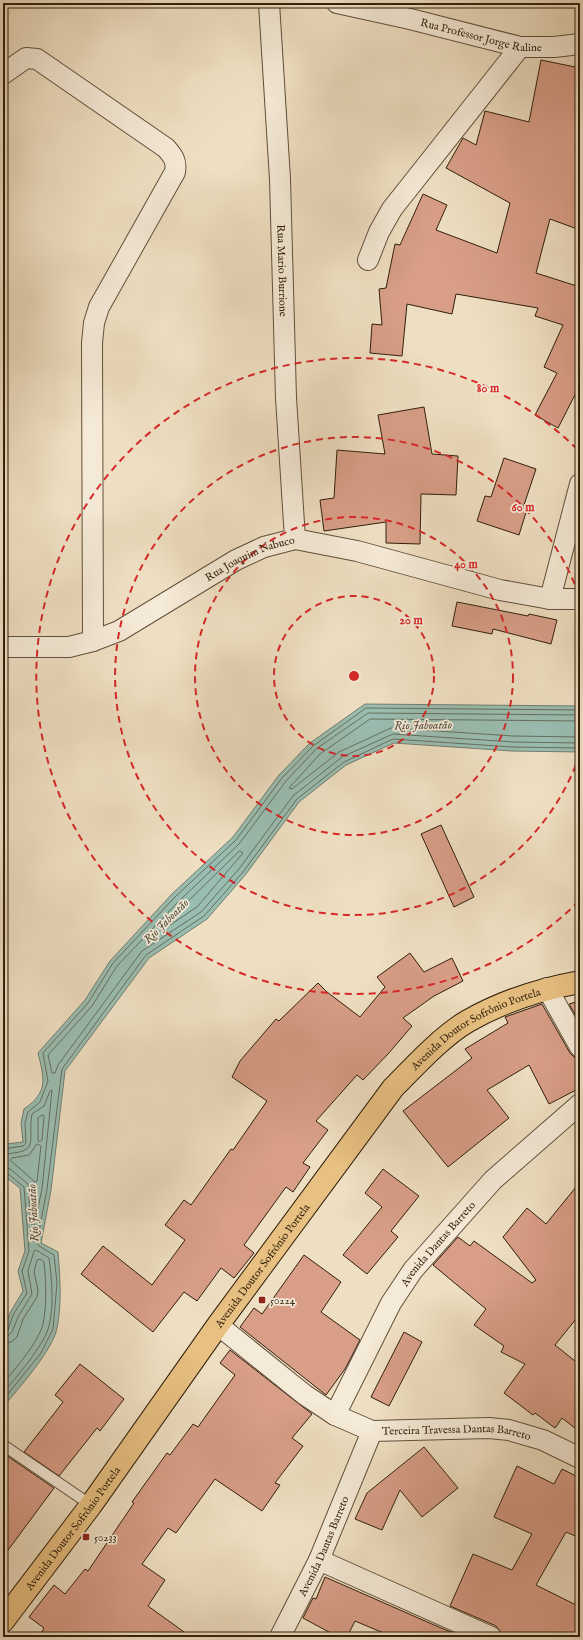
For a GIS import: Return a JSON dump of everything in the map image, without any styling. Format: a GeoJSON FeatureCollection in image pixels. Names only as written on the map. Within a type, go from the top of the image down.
{"type":"FeatureCollection","features":[{"type":"Feature","properties":{"kind":"main road","name":"Avenida Doutor Sofrônio Portela"},"geometry":{"type":"LineString","coordinates":[[3,1621],[91,1504],[218,1325],[393,1088],[424,1056],[467,1022],[500,1005],[547,988],[580,982]]}},
{"type":"Feature","properties":{"kind":"street","name":"Rua Mario Burrione"},"geometry":{"type":"LineString","coordinates":[[269,3],[280,179],[286,398],[296,539]]}},
{"type":"Feature","properties":{"kind":"street","name":"Rua Professor Jorge Raline"},"geometry":{"type":"LineString","coordinates":[[337,3],[410,19],[520,47],[554,47],[580,44]]}},
{"type":"Feature","properties":{"kind":"street"},"geometry":{"type":"LineString","coordinates":[[368,260],[379,232],[392,209],[520,47]]}},
{"type":"Feature","properties":{"kind":"street"},"geometry":{"type":"LineString","coordinates":[[3,74],[26,58],[37,59],[166,148],[173,156],[175,162],[174,172],[108,291],[94,323],[92,343],[92,641]]}},
{"type":"Feature","properties":{"kind":"street"},"geometry":{"type":"LineString","coordinates":[[550,599],[580,484]]}},
{"type":"Feature","properties":{"kind":"street","name":"Rua Joaquim Nabuco"},"geometry":{"type":"LineString","coordinates":[[3,647],[69,647],[92,641],[119,631],[236,560],[264,547],[296,539],[357,551],[500,590],[550,599],[580,600]]}},
{"type":"Feature","properties":{"kind":"street"},"geometry":{"type":"LineString","coordinates":[[547,988],[580,1047]]}},
{"type":"Feature","properties":{"kind":"street","name":"Avenida Dantas Barreto"},"geometry":{"type":"LineString","coordinates":[[335,1415],[391,1303],[413,1270],[493,1180],[580,1104]]}},
{"type":"Feature","properties":{"kind":"street","name":"Terceira Travessa Dantas Barreto"},"geometry":{"type":"LineString","coordinates":[[218,1325],[305,1395],[335,1415],[372,1431],[489,1428],[509,1430],[543,1440],[580,1458]]}},
{"type":"Feature","properties":{"kind":"street","name":"Avenida Dantas Barreto"},"geometry":{"type":"LineString","coordinates":[[280,1637],[319,1560],[372,1431]]}},
{"type":"Feature","properties":{"kind":"street"},"geometry":{"type":"LineString","coordinates":[[319,1560],[491,1637]]}},
{"type":"Feature","properties":{"kind":"lane"},"geometry":{"type":"LineString","coordinates":[[3,1445],[91,1504]]}},
{"type":"Feature","properties":{"kind":"water","name":"Rio Jaboatão"},"geometry":{"type":"Polygon","coordinates":[[[365,704],[580,706],[580,752],[512,751],[394,743],[346,765],[299,802],[246,874],[207,919],[149,958],[65,1071],[51,1190],[41,1243],[58,1252],[60,1280],[59,1319],[54,1337],[42,1358],[3,1407],[3,1333],[10,1313],[23,1291],[18,1271],[25,1251],[20,1188],[3,1175],[3,1147],[6,1144],[23,1142],[21,1123],[24,1109],[38,1097],[43,1084],[42,1070],[38,1053],[85,1000],[110,961],[172,894],[233,837],[279,775],[310,743],[365,704]]]}},
{"type":"Feature","properties":{"kind":"building"},"geometry":{"type":"Polygon","coordinates":[[[541,60],[580,68],[580,230],[550,219],[536,273],[580,287],[580,385],[558,428],[535,415],[557,373],[544,367],[563,325],[535,316],[538,308],[456,294],[452,314],[407,304],[402,356],[370,353],[372,324],[382,325],[379,289],[386,288],[395,244],[400,245],[423,194],[447,205],[436,230],[497,253],[510,203],[446,168],[463,138],[476,145],[485,111],[529,122],[541,60]]]}},
{"type":"Feature","properties":{"kind":"building"},"geometry":{"type":"Polygon","coordinates":[[[424,407],[432,454],[458,456],[456,495],[421,494],[420,544],[386,543],[386,522],[324,531],[320,500],[334,498],[337,450],[385,454],[378,415],[424,407]]]}},
{"type":"Feature","properties":{"kind":"building"},"geometry":{"type":"Polygon","coordinates":[[[504,458],[536,469],[523,508],[527,509],[519,535],[477,521],[485,496],[491,497],[504,458]]]}},
{"type":"Feature","properties":{"kind":"building"},"geometry":{"type":"Polygon","coordinates":[[[457,602],[528,616],[529,614],[557,620],[551,644],[493,629],[492,634],[452,626],[457,602]]]}},
{"type":"Feature","properties":{"kind":"building"},"geometry":{"type":"Polygon","coordinates":[[[441,825],[474,897],[454,907],[421,834],[441,825]]]}},
{"type":"Feature","properties":{"kind":"building"},"geometry":{"type":"Polygon","coordinates":[[[410,953],[424,972],[452,958],[463,981],[434,996],[403,1018],[412,1026],[363,1080],[357,1075],[316,1121],[328,1130],[303,1163],[310,1167],[293,1192],[286,1187],[244,1245],[254,1253],[234,1278],[221,1268],[197,1301],[184,1292],[153,1332],[81,1274],[103,1246],[152,1285],[185,1240],[165,1225],[184,1200],[191,1205],[231,1149],[233,1150],[267,1101],[232,1077],[240,1061],[276,1019],[279,1021],[318,983],[327,992],[360,1017],[385,987],[377,977],[410,953]]]}},
{"type":"Feature","properties":{"kind":"building"},"geometry":{"type":"Polygon","coordinates":[[[580,1001],[580,1023],[569,1004],[580,1001]]]}},
{"type":"Feature","properties":{"kind":"building"},"geometry":{"type":"Polygon","coordinates":[[[542,1004],[570,1053],[574,1057],[580,1058],[580,1088],[549,1104],[529,1065],[487,1090],[509,1118],[448,1167],[403,1111],[472,1058],[465,1049],[508,1023],[505,1017],[542,1004]]]}},
{"type":"Feature","properties":{"kind":"building"},"geometry":{"type":"Polygon","coordinates":[[[383,1169],[419,1196],[391,1231],[398,1237],[367,1274],[343,1255],[382,1207],[365,1193],[383,1169]]]}},
{"type":"Feature","properties":{"kind":"building"},"geometry":{"type":"Polygon","coordinates":[[[580,1182],[580,1314],[555,1345],[580,1365],[580,1432],[562,1418],[555,1428],[535,1413],[533,1415],[504,1393],[525,1364],[501,1352],[504,1346],[474,1325],[486,1309],[433,1265],[458,1237],[470,1246],[474,1241],[532,1283],[536,1280],[503,1237],[527,1208],[546,1224],[580,1182]]]}},
{"type":"Feature","properties":{"kind":"building"},"geometry":{"type":"Polygon","coordinates":[[[304,1255],[341,1282],[321,1312],[360,1340],[345,1369],[326,1395],[240,1327],[254,1308],[262,1314],[304,1255]]]}},
{"type":"Feature","properties":{"kind":"building"},"geometry":{"type":"Polygon","coordinates":[[[404,1332],[422,1342],[389,1406],[371,1397],[404,1332]]]}},
{"type":"Feature","properties":{"kind":"building"},"geometry":{"type":"Polygon","coordinates":[[[230,1350],[312,1414],[292,1438],[303,1446],[275,1483],[280,1485],[262,1511],[215,1479],[176,1533],[168,1528],[142,1564],[165,1580],[148,1606],[191,1637],[39,1637],[44,1628],[29,1617],[54,1585],[65,1594],[85,1569],[88,1571],[134,1503],[132,1502],[167,1453],[170,1455],[193,1424],[198,1427],[235,1375],[220,1363],[230,1350]]]}},
{"type":"Feature","properties":{"kind":"building"},"geometry":{"type":"Polygon","coordinates":[[[80,1364],[124,1399],[100,1431],[97,1428],[59,1476],[24,1452],[63,1402],[55,1395],[80,1364]]]}},
{"type":"Feature","properties":{"kind":"building"},"geometry":{"type":"Polygon","coordinates":[[[424,1447],[458,1488],[422,1517],[400,1490],[382,1530],[355,1519],[367,1493],[424,1447]]]}},
{"type":"Feature","properties":{"kind":"building"},"geometry":{"type":"Polygon","coordinates":[[[3,1453],[54,1488],[3,1557],[3,1453]]]}},
{"type":"Feature","properties":{"kind":"building"},"geometry":{"type":"Polygon","coordinates":[[[517,1466],[554,1484],[562,1469],[580,1478],[580,1538],[566,1532],[536,1585],[580,1607],[580,1637],[502,1637],[496,1626],[450,1606],[473,1554],[512,1570],[532,1534],[494,1517],[517,1466]]]}},
{"type":"Feature","properties":{"kind":"building"},"geometry":{"type":"Polygon","coordinates":[[[325,1577],[463,1637],[393,1637],[355,1621],[347,1637],[338,1637],[303,1618],[313,1598],[316,1599],[325,1577]]]}},
{"type":"Feature","properties":{"kind":"place","name":"50224"},"geometry":{"type":"Point","coordinates":[262,1300]}},
{"type":"Feature","properties":{"kind":"place","name":"50233"},"geometry":{"type":"Point","coordinates":[86,1537]}}]}
